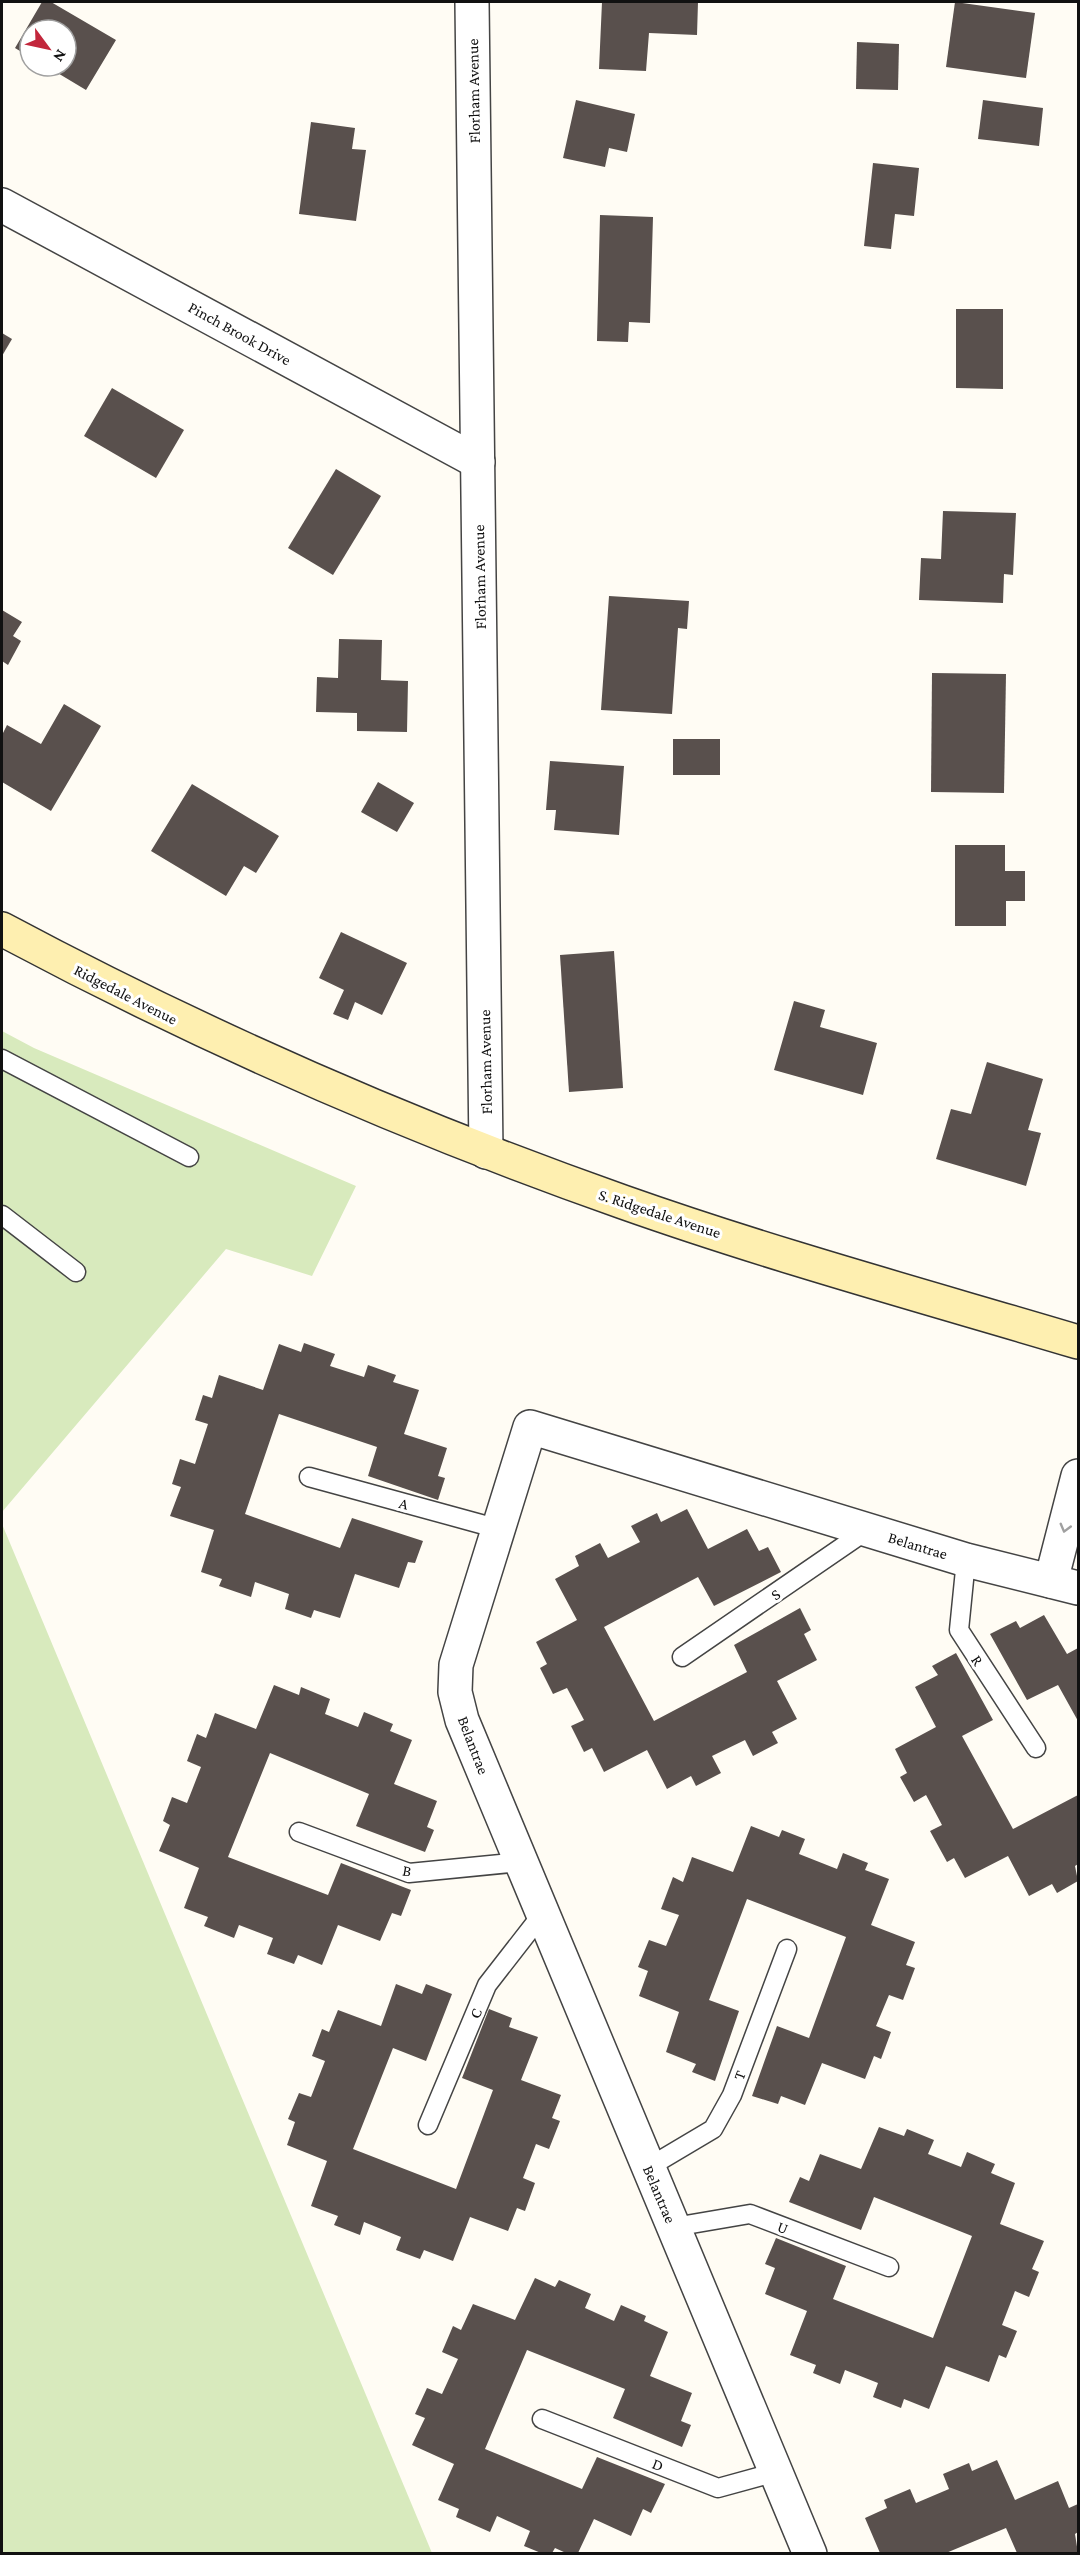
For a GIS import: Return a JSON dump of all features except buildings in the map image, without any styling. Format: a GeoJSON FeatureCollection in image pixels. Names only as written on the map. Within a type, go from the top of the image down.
{"type":"FeatureCollection","features":[{"type":"Feature","properties":{"kind":"main road","name":"Ridgedale Avenue"},"geometry":{"type":"LineString","coordinates":[[2,929],[191,1026],[253,1054]]}},
{"type":"Feature","properties":{"kind":"main road","name":"S. Ridgedale Avenue"},"geometry":{"type":"LineString","coordinates":[[253,1054],[326,1088],[486,1152],[625,1203],[848,1274],[1078,1342]]}},
{"type":"Feature","properties":{"kind":"street","name":"Florham Avenue"},"geometry":{"type":"LineString","coordinates":[[472,2],[486,1152]]}},
{"type":"Feature","properties":{"kind":"street","name":"Pinch Brook Drive"},"geometry":{"type":"LineString","coordinates":[[2,205],[478,462]]}},
{"type":"Feature","properties":{"kind":"street","name":"Belantrae"},"geometry":{"type":"LineString","coordinates":[[801,2550],[776,2472],[462,1720],[455,1692],[456,1665],[530,1427],[966,1560],[1065,1584],[1078,1476]]}},
{"type":"Feature","properties":{"kind":"lane"},"geometry":{"type":"LineString","coordinates":[[2,1059],[189,1157]]}},
{"type":"Feature","properties":{"kind":"lane"},"geometry":{"type":"LineString","coordinates":[[2,1215],[76,1272]]}},
{"type":"Feature","properties":{"kind":"lane","name":"A"},"geometry":{"type":"LineString","coordinates":[[309,1477],[499,1528]]}},
{"type":"Feature","properties":{"kind":"lane","name":"S"},"geometry":{"type":"LineString","coordinates":[[682,1657],[867,1530]]}},
{"type":"Feature","properties":{"kind":"lane","name":"R"},"geometry":{"type":"LineString","coordinates":[[966,1560],[959,1630],[1036,1748]]}},
{"type":"Feature","properties":{"kind":"lane","name":"B"},"geometry":{"type":"LineString","coordinates":[[299,1832],[409,1873],[521,1862]]}},
{"type":"Feature","properties":{"kind":"lane","name":"C"},"geometry":{"type":"LineString","coordinates":[[428,2125],[487,1985],[543,1912]]}},
{"type":"Feature","properties":{"kind":"lane","name":"T"},"geometry":{"type":"LineString","coordinates":[[649,2167],[713,2129],[732,2095],[787,1949]]}},
{"type":"Feature","properties":{"kind":"lane","name":"U"},"geometry":{"type":"LineString","coordinates":[[674,2227],[750,2214],[889,2267]]}},
{"type":"Feature","properties":{"kind":"lane","name":"D"},"geometry":{"type":"LineString","coordinates":[[542,2419],[718,2488],[776,2472]]}},
{"type":"Feature","properties":{"kind":"green space"},"geometry":{"type":"Polygon","coordinates":[[[2,1031],[34,1048],[356,1186],[312,1276],[226,1249],[2,1512],[2,1031]]]}},
{"type":"Feature","properties":{"kind":"green space"},"geometry":{"type":"Polygon","coordinates":[[[2,1524],[432,2553],[2,2553],[2,1524]]]}}]}
